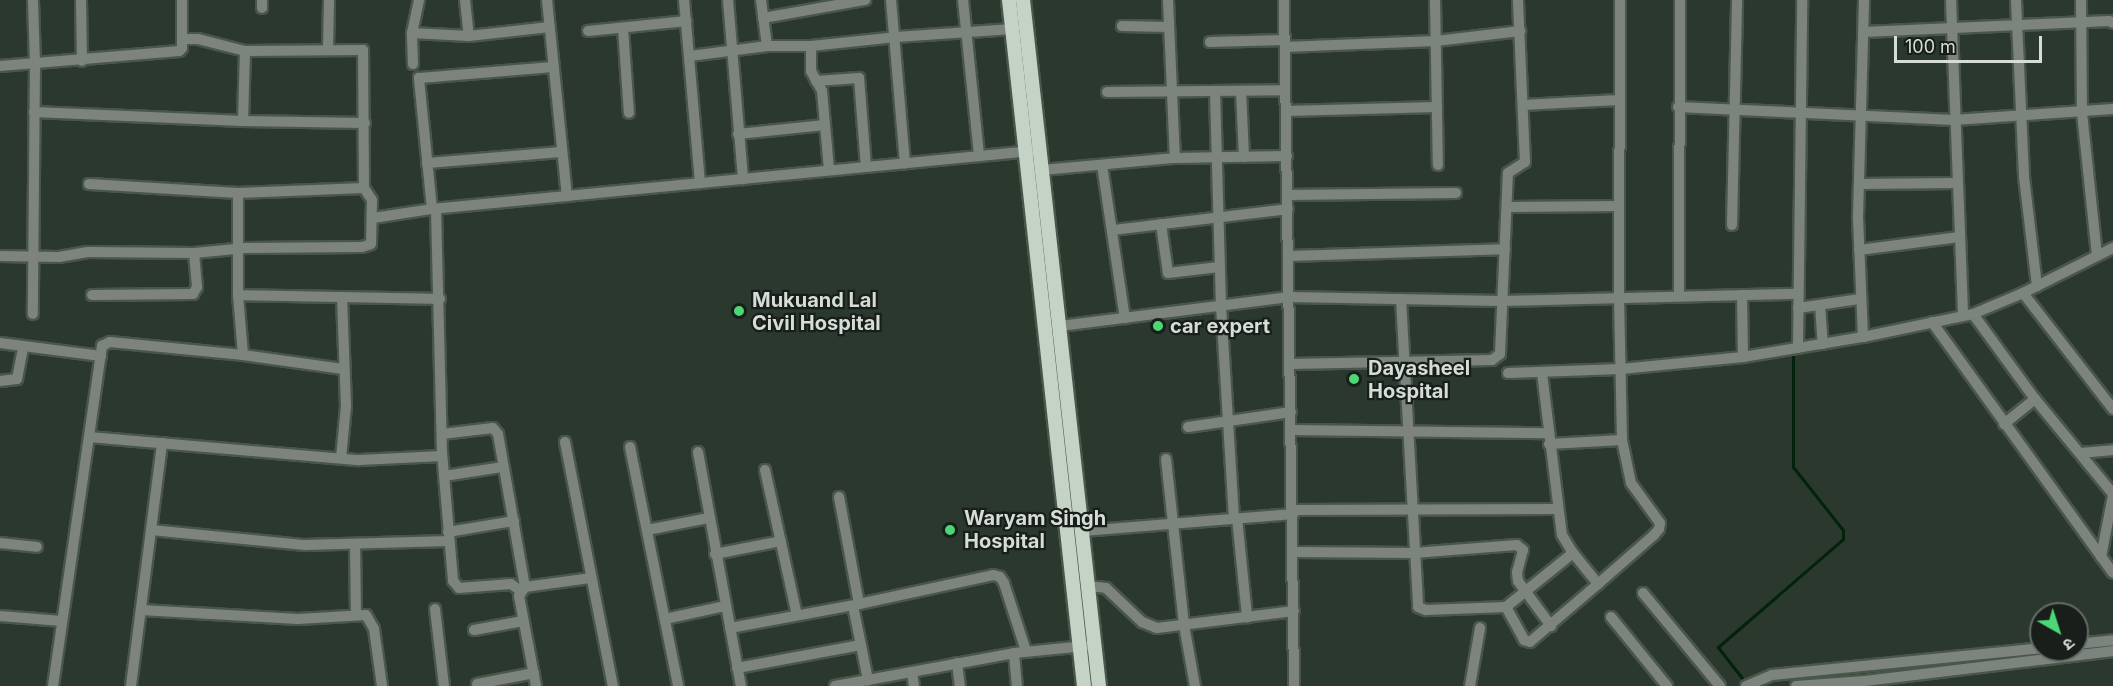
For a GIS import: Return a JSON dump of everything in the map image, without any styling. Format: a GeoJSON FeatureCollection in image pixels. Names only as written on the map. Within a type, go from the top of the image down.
{"type":"FeatureCollection","features":[{"type":"Feature","properties":{"kind":"main road"},"geometry":{"type":"LineString","coordinates":[[1009,0],[1033,150],[1042,170],[1099,686]]}},
{"type":"Feature","properties":{"kind":"main road"},"geometry":{"type":"LineString","coordinates":[[1023,0],[1033,150],[1084,686]]}},
{"type":"Feature","properties":{"kind":"street"},"geometry":{"type":"LineString","coordinates":[[33,0],[35,63],[33,314]]}},
{"type":"Feature","properties":{"kind":"street"},"geometry":{"type":"LineString","coordinates":[[81,0],[82,61]]}},
{"type":"Feature","properties":{"kind":"street"},"geometry":{"type":"LineString","coordinates":[[0,66],[174,53],[181,50],[182,0]]}},
{"type":"Feature","properties":{"kind":"street"},"geometry":{"type":"LineString","coordinates":[[328,49],[329,0]]}},
{"type":"Feature","properties":{"kind":"street"},"geometry":{"type":"LineString","coordinates":[[412,64],[412,33],[419,0]]}},
{"type":"Feature","properties":{"kind":"street"},"geometry":{"type":"LineString","coordinates":[[465,0],[469,36]]}},
{"type":"Feature","properties":{"kind":"street"},"geometry":{"type":"LineString","coordinates":[[547,0],[567,196]]}},
{"type":"Feature","properties":{"kind":"street"},"geometry":{"type":"LineString","coordinates":[[684,0],[700,183]]}},
{"type":"Feature","properties":{"kind":"street"},"geometry":{"type":"LineString","coordinates":[[728,0],[742,179]]}},
{"type":"Feature","properties":{"kind":"street"},"geometry":{"type":"LineString","coordinates":[[761,0],[767,46]]}},
{"type":"Feature","properties":{"kind":"street"},"geometry":{"type":"LineString","coordinates":[[763,18],[865,0]]}},
{"type":"Feature","properties":{"kind":"street"},"geometry":{"type":"LineString","coordinates":[[891,0],[896,37],[905,163]]}},
{"type":"Feature","properties":{"kind":"street"},"geometry":{"type":"LineString","coordinates":[[963,0],[979,156]]}},
{"type":"Feature","properties":{"kind":"street"},"geometry":{"type":"LineString","coordinates":[[1168,0],[1175,159]]}},
{"type":"Feature","properties":{"kind":"street"},"geometry":{"type":"LineString","coordinates":[[1284,0],[1294,552],[1294,686]]}},
{"type":"Feature","properties":{"kind":"street"},"geometry":{"type":"LineString","coordinates":[[1435,0],[1438,165]]}},
{"type":"Feature","properties":{"kind":"street"},"geometry":{"type":"LineString","coordinates":[[1290,364],[1405,363],[1497,358],[1501,350],[1508,172],[1525,162],[1518,0]]}},
{"type":"Feature","properties":{"kind":"street"},"geometry":{"type":"LineString","coordinates":[[1506,607],[1527,642],[1533,640],[1626,562],[1659,529],[1660,523],[1656,515],[1631,483],[1622,440],[1618,298],[1620,0]]}},
{"type":"Feature","properties":{"kind":"street"},"geometry":{"type":"LineString","coordinates":[[1679,295],[1680,0]]}},
{"type":"Feature","properties":{"kind":"street"},"geometry":{"type":"LineString","coordinates":[[1732,225],[1737,0]]}},
{"type":"Feature","properties":{"kind":"street"},"geometry":{"type":"LineString","coordinates":[[1798,348],[1802,0]]}},
{"type":"Feature","properties":{"kind":"street"},"geometry":{"type":"LineString","coordinates":[[1863,337],[1860,299],[1859,184],[1864,0]]}},
{"type":"Feature","properties":{"kind":"street"},"geometry":{"type":"LineString","coordinates":[[1951,0],[1959,237],[1968,315],[2113,494],[2101,557]]}},
{"type":"Feature","properties":{"kind":"street"},"geometry":{"type":"LineString","coordinates":[[2016,0],[2024,177],[2037,286]]}},
{"type":"Feature","properties":{"kind":"street"},"geometry":{"type":"LineString","coordinates":[[2081,0],[2082,113],[2097,255]]}},
{"type":"Feature","properties":{"kind":"street"},"geometry":{"type":"LineString","coordinates":[[588,32],[686,21]]}},
{"type":"Feature","properties":{"kind":"street"},"geometry":{"type":"LineString","coordinates":[[1864,32],[2109,21],[2113,23]]}},
{"type":"Feature","properties":{"kind":"street"},"geometry":{"type":"LineString","coordinates":[[1122,26],[1169,27]]}},
{"type":"Feature","properties":{"kind":"street"},"geometry":{"type":"LineString","coordinates":[[412,33],[469,36],[549,27]]}},
{"type":"Feature","properties":{"kind":"street"},"geometry":{"type":"LineString","coordinates":[[623,28],[629,112]]}},
{"type":"Feature","properties":{"kind":"street"},"geometry":{"type":"LineString","coordinates":[[690,56],[767,46],[811,46],[896,37],[1012,29]]}},
{"type":"Feature","properties":{"kind":"street"},"geometry":{"type":"LineString","coordinates":[[1210,42],[1436,41],[1520,31]]}},
{"type":"Feature","properties":{"kind":"street"},"geometry":{"type":"LineString","coordinates":[[0,256],[59,257],[88,252],[194,253],[239,249],[367,246],[372,240],[373,218],[372,200],[364,188],[363,51],[328,49],[245,51],[198,39],[182,39]]}},
{"type":"Feature","properties":{"kind":"street"},"geometry":{"type":"LineString","coordinates":[[811,46],[811,71],[822,91],[829,170]]}},
{"type":"Feature","properties":{"kind":"street"},"geometry":{"type":"LineString","coordinates":[[243,121],[245,51]]}},
{"type":"Feature","properties":{"kind":"street"},"geometry":{"type":"LineString","coordinates":[[554,67],[418,78],[434,209],[440,299],[442,456],[453,581],[459,588],[511,584],[523,589],[591,578]]}},
{"type":"Feature","properties":{"kind":"street"},"geometry":{"type":"LineString","coordinates":[[816,81],[859,78],[866,167]]}},
{"type":"Feature","properties":{"kind":"street"},"geometry":{"type":"LineString","coordinates":[[1107,92],[1286,90]]}},
{"type":"Feature","properties":{"kind":"street"},"geometry":{"type":"LineString","coordinates":[[1242,91],[1244,157]]}},
{"type":"Feature","properties":{"kind":"street"},"geometry":{"type":"LineString","coordinates":[[1215,92],[1217,218],[1228,421],[1235,518],[1247,617]]}},
{"type":"Feature","properties":{"kind":"street"},"geometry":{"type":"LineString","coordinates":[[1523,105],[1619,100]]}},
{"type":"Feature","properties":{"kind":"street"},"geometry":{"type":"LineString","coordinates":[[1286,111],[1437,107]]}},
{"type":"Feature","properties":{"kind":"street"},"geometry":{"type":"LineString","coordinates":[[1678,107],[1954,120],[2082,113],[2113,109]]}},
{"type":"Feature","properties":{"kind":"street"},"geometry":{"type":"LineString","coordinates":[[34,112],[243,121],[365,123]]}},
{"type":"Feature","properties":{"kind":"street"},"geometry":{"type":"LineString","coordinates":[[738,134],[825,125]]}},
{"type":"Feature","properties":{"kind":"street"},"geometry":{"type":"LineString","coordinates":[[373,218],[434,209],[1033,150]]}},
{"type":"Feature","properties":{"kind":"street"},"geometry":{"type":"LineString","coordinates":[[427,163],[562,152]]}},
{"type":"Feature","properties":{"kind":"street"},"geometry":{"type":"LineString","coordinates":[[1042,170],[1175,159],[1287,156]]}},
{"type":"Feature","properties":{"kind":"street"},"geometry":{"type":"LineString","coordinates":[[1102,165],[1125,318]]}},
{"type":"Feature","properties":{"kind":"street"},"geometry":{"type":"LineString","coordinates":[[1859,184],[1957,183]]}},
{"type":"Feature","properties":{"kind":"street"},"geometry":{"type":"LineString","coordinates":[[89,184],[238,193],[364,188]]}},
{"type":"Feature","properties":{"kind":"street"},"geometry":{"type":"LineString","coordinates":[[1287,195],[1456,192]]}},
{"type":"Feature","properties":{"kind":"street"},"geometry":{"type":"LineString","coordinates":[[238,193],[238,295],[243,355]]}},
{"type":"Feature","properties":{"kind":"street"},"geometry":{"type":"LineString","coordinates":[[1508,207],[1618,206]]}},
{"type":"Feature","properties":{"kind":"street"},"geometry":{"type":"LineString","coordinates":[[1113,230],[1288,209]]}},
{"type":"Feature","properties":{"kind":"street"},"geometry":{"type":"LineString","coordinates":[[1161,224],[1168,273],[1219,267]]}},
{"type":"Feature","properties":{"kind":"street"},"geometry":{"type":"LineString","coordinates":[[1859,250],[1959,237]]}},
{"type":"Feature","properties":{"kind":"street"},"geometry":{"type":"LineString","coordinates":[[1508,373],[1621,369],[1743,357],[1863,337],[1968,315],[2023,293],[2113,248]]}},
{"type":"Feature","properties":{"kind":"street"},"geometry":{"type":"LineString","coordinates":[[1288,256],[1505,249]]}},
{"type":"Feature","properties":{"kind":"street"},"geometry":{"type":"LineString","coordinates":[[92,295],[193,294],[197,286],[194,253]]}},
{"type":"Feature","properties":{"kind":"street"},"geometry":{"type":"LineString","coordinates":[[2023,293],[2113,409]]}},
{"type":"Feature","properties":{"kind":"street"},"geometry":{"type":"LineString","coordinates":[[1742,294],[1743,357]]}},
{"type":"Feature","properties":{"kind":"street"},"geometry":{"type":"LineString","coordinates":[[1060,326],[1289,297],[1502,301],[1679,295],[1798,294]]}},
{"type":"Feature","properties":{"kind":"street"},"geometry":{"type":"LineString","coordinates":[[238,295],[440,299]]}},
{"type":"Feature","properties":{"kind":"street"},"geometry":{"type":"LineString","coordinates":[[341,458],[346,406],[342,297]]}},
{"type":"Feature","properties":{"kind":"street"},"geometry":{"type":"LineString","coordinates":[[1401,299],[1418,607],[1426,610],[1506,607],[1573,554]]}},
{"type":"Feature","properties":{"kind":"street"},"geometry":{"type":"LineString","coordinates":[[1798,308],[1860,299]]}},
{"type":"Feature","properties":{"kind":"street"},"geometry":{"type":"LineString","coordinates":[[1820,305],[1823,344]]}},
{"type":"Feature","properties":{"kind":"street"},"geometry":{"type":"LineString","coordinates":[[1932,322],[2113,573]]}},
{"type":"Feature","properties":{"kind":"street"},"geometry":{"type":"LineString","coordinates":[[53,686],[102,346],[110,342],[243,355],[343,369]]}},
{"type":"Feature","properties":{"kind":"street"},"geometry":{"type":"LineString","coordinates":[[0,343],[101,356]]}},
{"type":"Feature","properties":{"kind":"street"},"geometry":{"type":"LineString","coordinates":[[0,381],[17,379],[23,347]]}},
{"type":"Feature","properties":{"kind":"street"},"geometry":{"type":"LineString","coordinates":[[1542,373],[1562,535],[1573,554],[1598,584]]}},
{"type":"Feature","properties":{"kind":"street"},"geometry":{"type":"LineString","coordinates":[[2004,424],[2035,399]]}},
{"type":"Feature","properties":{"kind":"street"},"geometry":{"type":"LineString","coordinates":[[1188,427],[1291,412]]}},
{"type":"Feature","properties":{"kind":"street"},"geometry":{"type":"LineString","coordinates":[[442,434],[493,428],[498,434],[514,521],[523,589],[519,596],[536,686]]}},
{"type":"Feature","properties":{"kind":"street"},"geometry":{"type":"LineString","coordinates":[[1292,430],[1622,440]]}},
{"type":"Feature","properties":{"kind":"street"},"geometry":{"type":"LineString","coordinates":[[89,437],[341,458],[442,456]]}},
{"type":"Feature","properties":{"kind":"street"},"geometry":{"type":"LineString","coordinates":[[565,442],[613,686]]}},
{"type":"Feature","properties":{"kind":"street"},"geometry":{"type":"LineString","coordinates":[[131,686],[162,443]]}},
{"type":"Feature","properties":{"kind":"street"},"geometry":{"type":"LineString","coordinates":[[630,447],[678,686]]}},
{"type":"Feature","properties":{"kind":"street"},"geometry":{"type":"LineString","coordinates":[[2080,453],[2113,450]]}},
{"type":"Feature","properties":{"kind":"street"},"geometry":{"type":"LineString","coordinates":[[698,452],[708,518],[741,686]]}},
{"type":"Feature","properties":{"kind":"street"},"geometry":{"type":"LineString","coordinates":[[1166,459],[1184,625],[1195,686]]}},
{"type":"Feature","properties":{"kind":"street"},"geometry":{"type":"LineString","coordinates":[[444,476],[503,467]]}},
{"type":"Feature","properties":{"kind":"street"},"geometry":{"type":"LineString","coordinates":[[765,470],[797,615]]}},
{"type":"Feature","properties":{"kind":"street"},"geometry":{"type":"LineString","coordinates":[[838,498],[867,680]]}},
{"type":"Feature","properties":{"kind":"street"},"geometry":{"type":"LineString","coordinates":[[1083,531],[1293,512],[1557,509]]}},
{"type":"Feature","properties":{"kind":"street"},"geometry":{"type":"LineString","coordinates":[[647,530],[708,518]]}},
{"type":"Feature","properties":{"kind":"street"},"geometry":{"type":"LineString","coordinates":[[151,530],[305,545],[448,536],[514,521]]}},
{"type":"Feature","properties":{"kind":"street"},"geometry":{"type":"LineString","coordinates":[[715,554],[781,542]]}},
{"type":"Feature","properties":{"kind":"street"},"geometry":{"type":"LineString","coordinates":[[0,543],[38,548]]}},
{"type":"Feature","properties":{"kind":"street"},"geometry":{"type":"LineString","coordinates":[[355,543],[356,614]]}},
{"type":"Feature","properties":{"kind":"street"},"geometry":{"type":"LineString","coordinates":[[1294,552],[1414,553],[1517,545],[1523,550],[1517,577],[1551,627]]}},
{"type":"Feature","properties":{"kind":"street"},"geometry":{"type":"LineString","coordinates":[[730,628],[856,605],[993,575],[1000,577],[1004,583],[1026,651]]}},
{"type":"Feature","properties":{"kind":"street"},"geometry":{"type":"LineString","coordinates":[[1088,586],[1106,588],[1149,627],[1184,625],[1294,611]]}},
{"type":"Feature","properties":{"kind":"street"},"geometry":{"type":"LineString","coordinates":[[1643,593],[1720,686]]}},
{"type":"Feature","properties":{"kind":"street"},"geometry":{"type":"LineString","coordinates":[[664,619],[725,606]]}},
{"type":"Feature","properties":{"kind":"street"},"geometry":{"type":"LineString","coordinates":[[435,609],[444,686]]}},
{"type":"Feature","properties":{"kind":"street"},"geometry":{"type":"LineString","coordinates":[[141,610],[298,619],[366,615],[372,622],[382,686]]}},
{"type":"Feature","properties":{"kind":"street"},"geometry":{"type":"LineString","coordinates":[[0,616],[62,621]]}},
{"type":"Feature","properties":{"kind":"street"},"geometry":{"type":"LineString","coordinates":[[1611,617],[1667,686]]}},
{"type":"Feature","properties":{"kind":"street"},"geometry":{"type":"LineString","coordinates":[[474,630],[523,621]]}},
{"type":"Feature","properties":{"kind":"street"},"geometry":{"type":"LineString","coordinates":[[1470,686],[1480,628]]}},
{"type":"Feature","properties":{"kind":"street"},"geometry":{"type":"LineString","coordinates":[[2089,643],[2113,640]]}},
{"type":"Feature","properties":{"kind":"street"},"geometry":{"type":"LineString","coordinates":[[737,668],[861,645]]}},
{"type":"Feature","properties":{"kind":"street"},"geometry":{"type":"LineString","coordinates":[[841,685],[1026,651],[1080,645],[1095,646]]}},
{"type":"Feature","properties":{"kind":"street"},"geometry":{"type":"LineString","coordinates":[[1746,686],[1772,675],[1863,668],[2029,649]]}},
{"type":"Feature","properties":{"kind":"street"},"geometry":{"type":"LineString","coordinates":[[1796,686],[1865,684],[2113,651]]}},
{"type":"Feature","properties":{"kind":"street"},"geometry":{"type":"LineString","coordinates":[[1014,653],[1017,686]]}},
{"type":"Feature","properties":{"kind":"street"},"geometry":{"type":"LineString","coordinates":[[957,663],[960,686]]}},
{"type":"Feature","properties":{"kind":"street"},"geometry":{"type":"LineString","coordinates":[[1863,668],[1865,684]]}},
{"type":"Feature","properties":{"kind":"street"},"geometry":{"type":"LineString","coordinates":[[912,672],[914,686]]}},
{"type":"Feature","properties":{"kind":"street"},"geometry":{"type":"LineString","coordinates":[[477,684],[534,674]]}},
{"type":"Feature","properties":{"kind":"waterway"},"geometry":{"type":"LineString","coordinates":[[1742,678],[1718,647],[1843,539],[1843,530],[1793,467],[1793,353]]}},
{"type":"Feature","properties":{"kind":"place","name":"Mukuand Lal Civil Hospital"},"geometry":{"type":"Point","coordinates":[739,311]}},
{"type":"Feature","properties":{"kind":"place","name":"car expert"},"geometry":{"type":"Point","coordinates":[1158,326]}},
{"type":"Feature","properties":{"kind":"place","name":"Dayasheel Hospital"},"geometry":{"type":"Point","coordinates":[1354,379]}},
{"type":"Feature","properties":{"kind":"place","name":"Waryam Singh Hospital"},"geometry":{"type":"Point","coordinates":[950,530]}}]}
